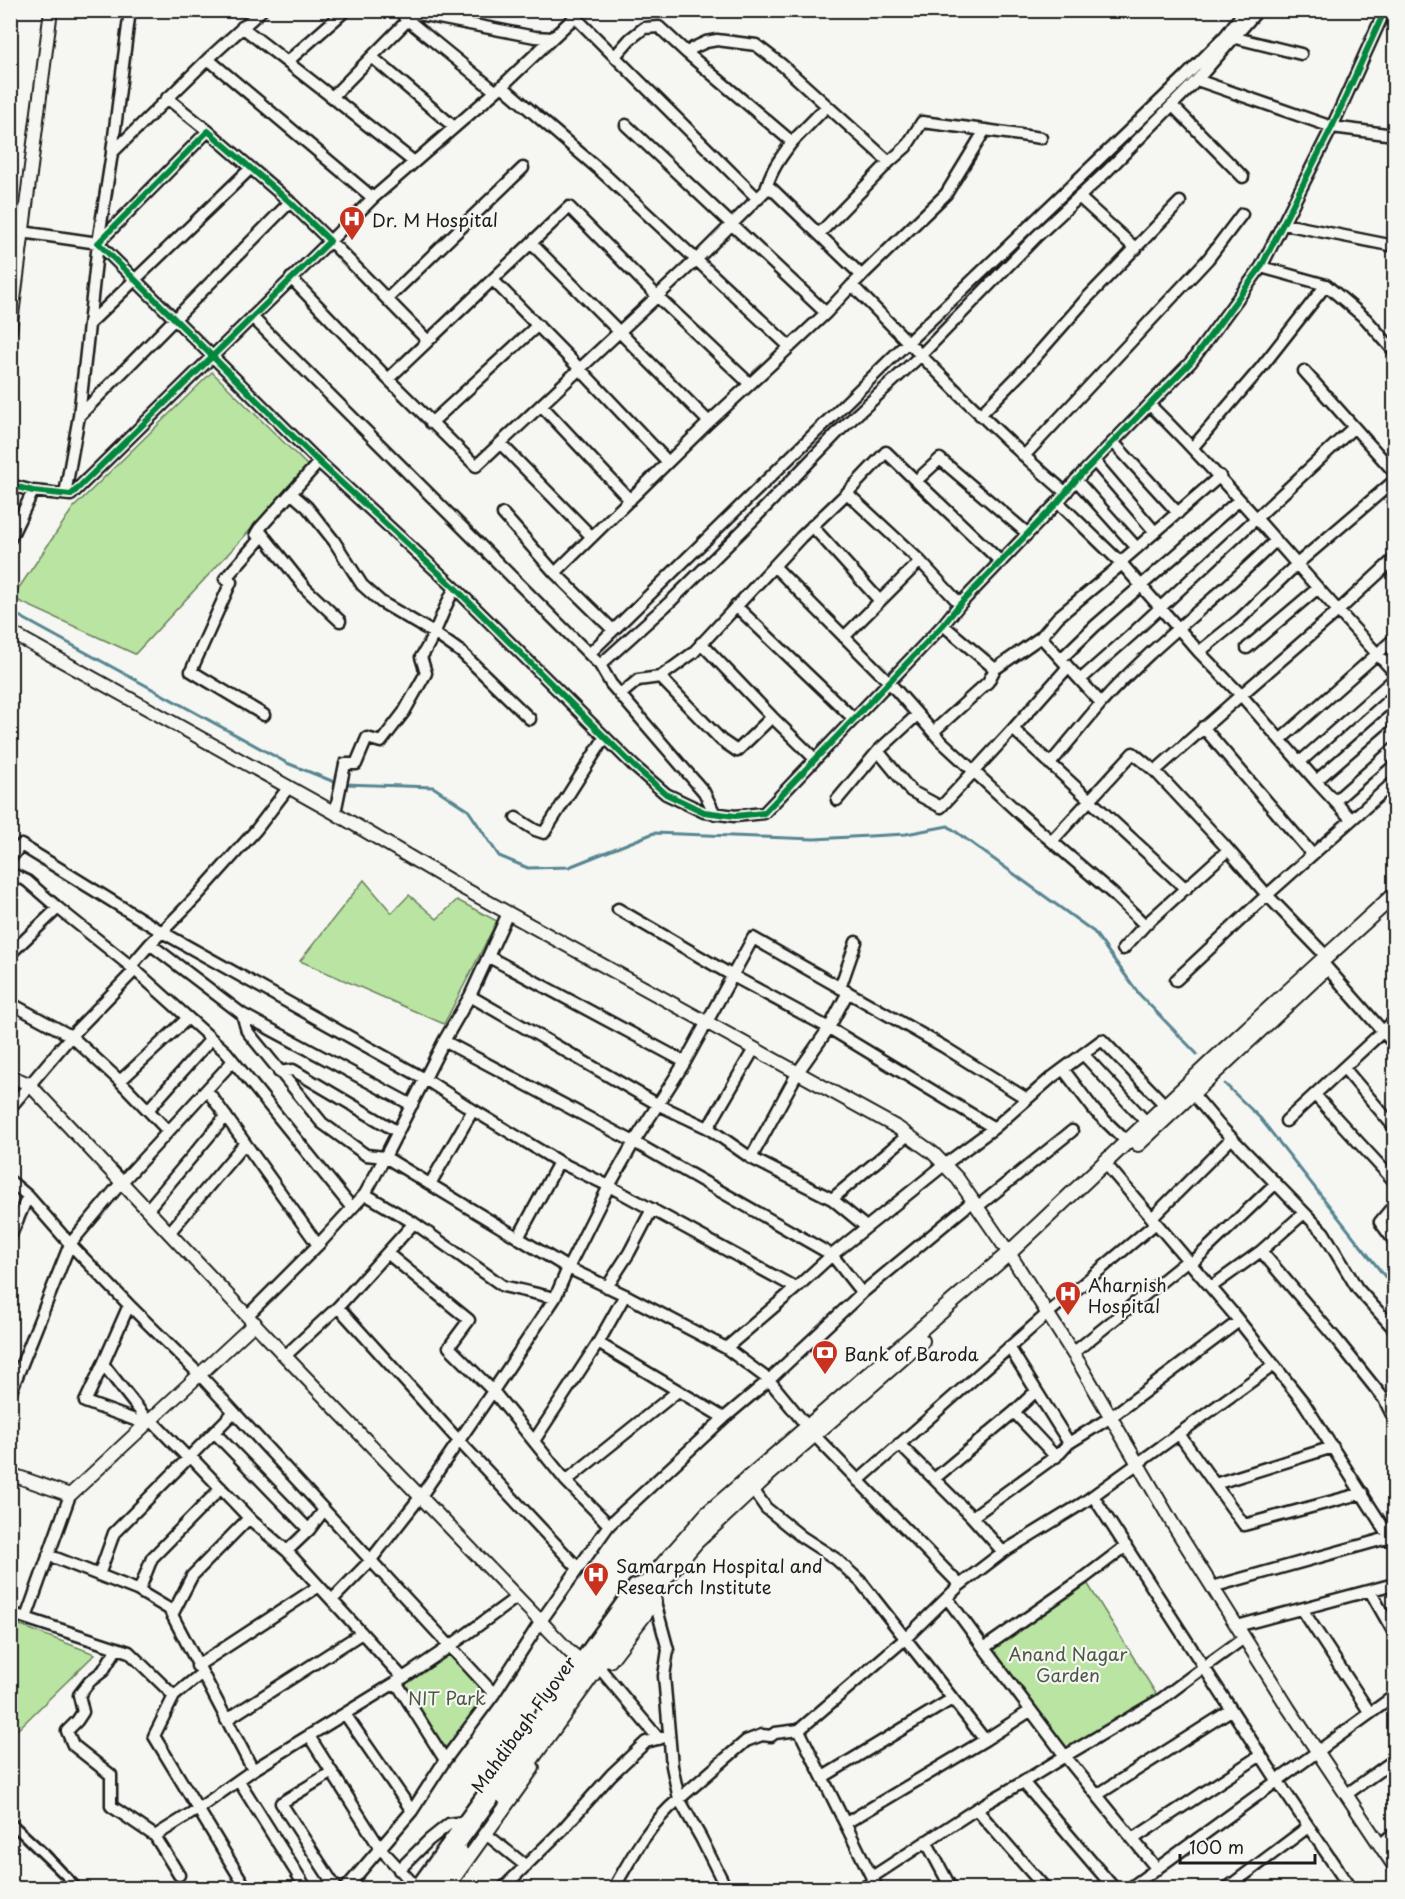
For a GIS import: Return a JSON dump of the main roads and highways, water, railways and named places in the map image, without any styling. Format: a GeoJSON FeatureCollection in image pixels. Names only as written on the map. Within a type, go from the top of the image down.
{"type":"FeatureCollection","features":[{"type":"Feature","properties":{"kind":"main road"},"geometry":{"type":"LineString","coordinates":[[1108,1166],[1127,1142],[1213,1066],[1395,896]]}},
{"type":"Feature","properties":{"kind":"main road"},"geometry":{"type":"LineString","coordinates":[[1324,962],[1395,907]]}},
{"type":"Feature","properties":{"kind":"main road"},"geometry":{"type":"LineString","coordinates":[[648,1595],[708,1513],[750,1485],[1011,1256],[1108,1166],[1152,1132],[1192,1093],[1213,1066]]}},
{"type":"Feature","properties":{"kind":"main road","name":"Mahdibagh Flyover"},"geometry":{"type":"LineString","coordinates":[[419,1888],[648,1595]]}},
{"type":"Feature","properties":{"kind":"main road","name":"Mahdibagh Flyover"},"geometry":{"type":"LineString","coordinates":[[438,1888],[648,1595]]}},
{"type":"Feature","properties":{"kind":"waterway"},"geometry":{"type":"LineString","coordinates":[[10,611],[287,763],[337,783]]}},
{"type":"Feature","properties":{"kind":"waterway"},"geometry":{"type":"LineString","coordinates":[[344,784],[433,787],[468,810],[499,856],[528,868],[569,867],[654,833],[814,839],[906,834],[948,826],[1094,932],[1139,994],[1197,1054]]}},
{"type":"Feature","properties":{"kind":"waterway"},"geometry":{"type":"LineString","coordinates":[[1225,1084],[1260,1118],[1394,1288]]}},
{"type":"Feature","properties":{"kind":"railway"},"geometry":{"type":"LineString","coordinates":[[10,1815],[84,1888]]}},
{"type":"Feature","properties":{"kind":"railway"},"geometry":{"type":"LineString","coordinates":[[10,1829],[71,1888]]}},
{"type":"Feature","properties":{"kind":"place","name":"Dr. M Hospital"},"geometry":{"type":"Point","coordinates":[352,242]}},
{"type":"Feature","properties":{"kind":"place","name":"Aharnish Hospital"},"geometry":{"type":"Point","coordinates":[1068,1317]}},
{"type":"Feature","properties":{"kind":"place","name":"Bank of Baroda"},"geometry":{"type":"Point","coordinates":[825,1376]}},
{"type":"Feature","properties":{"kind":"place","name":"Samarpan Hospital and Research Institute"},"geometry":{"type":"Point","coordinates":[596,1598]}},
{"type":"Feature","properties":{"kind":"park label","name":"Anand Nagar Garden"},"geometry":{"type":"Point","coordinates":[1068,1663]}},
{"type":"Feature","properties":{"kind":"park label","name":"NIT Park"},"geometry":{"type":"Point","coordinates":[447,1697]}}]}
